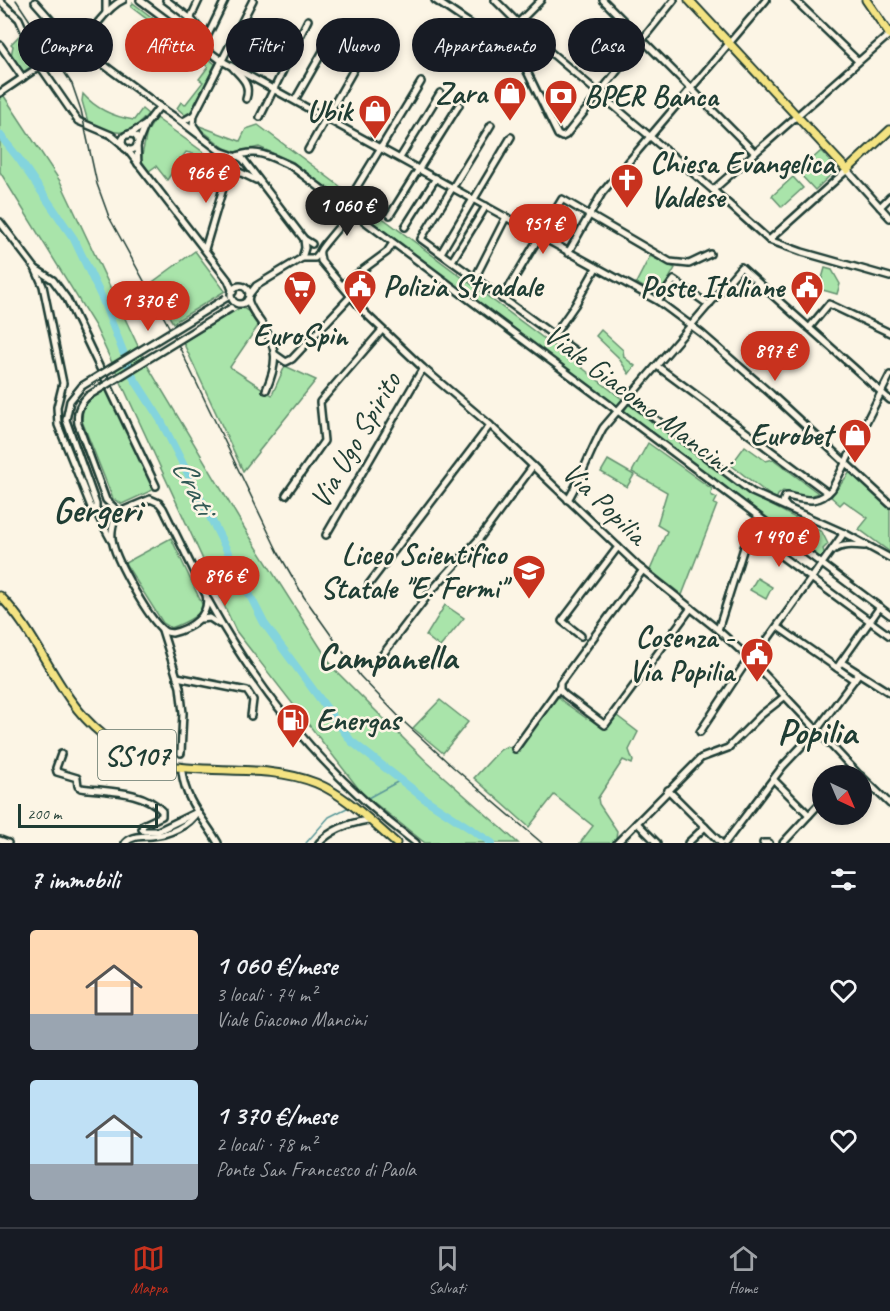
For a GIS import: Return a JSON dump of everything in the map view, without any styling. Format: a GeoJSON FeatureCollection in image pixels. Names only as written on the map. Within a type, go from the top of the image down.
{"type":"FeatureCollection","features":[{"type":"Feature","properties":{"kind":"main road"},"geometry":{"type":"LineString","coordinates":[[689,0],[847,170],[890,130]]}},
{"type":"Feature","properties":{"kind":"main road"},"geometry":{"type":"LineString","coordinates":[[867,0],[890,34]]}},
{"type":"Feature","properties":{"kind":"main road","name":"SS107"},"geometry":{"type":"LineString","coordinates":[[0,596],[14,609],[26,627],[61,689],[90,724],[118,748],[161,765],[273,773],[315,783],[345,799],[396,843]]}},
{"type":"Feature","properties":{"kind":"street"},"geometry":{"type":"LineString","coordinates":[[106,0],[106,13]]}},
{"type":"Feature","properties":{"kind":"street"},"geometry":{"type":"LineString","coordinates":[[102,18],[113,6],[123,0]]}},
{"type":"Feature","properties":{"kind":"street"},"geometry":{"type":"LineString","coordinates":[[140,0],[165,18]]}},
{"type":"Feature","properties":{"kind":"street"},"geometry":{"type":"LineString","coordinates":[[166,0],[191,18],[199,0]]}},
{"type":"Feature","properties":{"kind":"street"},"geometry":{"type":"LineString","coordinates":[[214,23],[225,0]]}},
{"type":"Feature","properties":{"kind":"street"},"geometry":{"type":"LineString","coordinates":[[200,135],[193,125],[194,116],[253,0]]}},
{"type":"Feature","properties":{"kind":"street"},"geometry":{"type":"LineString","coordinates":[[435,0],[463,18]]}},
{"type":"Feature","properties":{"kind":"street"},"geometry":{"type":"LineString","coordinates":[[495,0],[513,18]]}},
{"type":"Feature","properties":{"kind":"street"},"geometry":{"type":"LineString","coordinates":[[523,18],[541,0]]}},
{"type":"Feature","properties":{"kind":"street"},"geometry":{"type":"LineString","coordinates":[[603,0],[621,18]]}},
{"type":"Feature","properties":{"kind":"street"},"geometry":{"type":"LineString","coordinates":[[645,38],[674,0]]}},
{"type":"Feature","properties":{"kind":"street"},"geometry":{"type":"LineString","coordinates":[[568,253],[607,187],[766,0]]}},
{"type":"Feature","properties":{"kind":"street"},"geometry":{"type":"LineString","coordinates":[[795,0],[858,61]]}},
{"type":"Feature","properties":{"kind":"street"},"geometry":{"type":"LineString","coordinates":[[0,1],[18,18]]}},
{"type":"Feature","properties":{"kind":"street"},"geometry":{"type":"LineString","coordinates":[[35,2],[49,18]]}},
{"type":"Feature","properties":{"kind":"street"},"geometry":{"type":"LineString","coordinates":[[260,117],[309,20]]}},
{"type":"Feature","properties":{"kind":"street"},"geometry":{"type":"LineString","coordinates":[[713,190],[890,34]]}},
{"type":"Feature","properties":{"kind":"street"},"geometry":{"type":"LineString","coordinates":[[645,43],[755,153]]}},
{"type":"Feature","properties":{"kind":"street"},"geometry":{"type":"LineString","coordinates":[[0,45],[22,79]]}},
{"type":"Feature","properties":{"kind":"street"},"geometry":{"type":"LineString","coordinates":[[214,55],[226,62]]}},
{"type":"Feature","properties":{"kind":"street"},"geometry":{"type":"LineString","coordinates":[[556,59],[600,93],[769,240],[802,252],[890,277]]}},
{"type":"Feature","properties":{"kind":"street"},"geometry":{"type":"LineString","coordinates":[[295,100],[316,63]]}},
{"type":"Feature","properties":{"kind":"street"},"geometry":{"type":"LineString","coordinates":[[113,71],[232,160],[233,169],[258,181]]}},
{"type":"Feature","properties":{"kind":"street"},"geometry":{"type":"LineString","coordinates":[[0,93],[32,72]]}},
{"type":"Feature","properties":{"kind":"street"},"geometry":{"type":"LineString","coordinates":[[44,72],[78,121],[111,135],[124,147],[228,280],[242,287],[249,297],[250,307],[268,333],[276,355],[286,362],[292,359],[351,296]]}},
{"type":"Feature","properties":{"kind":"street"},"geometry":{"type":"LineString","coordinates":[[237,72],[248,85],[246,99]]}},
{"type":"Feature","properties":{"kind":"street"},"geometry":{"type":"LineString","coordinates":[[244,72],[453,187],[540,238],[658,301],[691,325],[846,462],[862,480],[890,504]]}},
{"type":"Feature","properties":{"kind":"street"},"geometry":{"type":"LineString","coordinates":[[308,150],[352,72]]}},
{"type":"Feature","properties":{"kind":"street"},"geometry":{"type":"LineString","coordinates":[[527,72],[558,135],[562,137],[617,72]]}},
{"type":"Feature","properties":{"kind":"street"},"geometry":{"type":"LineString","coordinates":[[355,190],[422,82]]}},
{"type":"Feature","properties":{"kind":"street"},"geometry":{"type":"LineString","coordinates":[[400,158],[440,93]]}},
{"type":"Feature","properties":{"kind":"street"},"geometry":{"type":"LineString","coordinates":[[390,215],[459,105]]}},
{"type":"Feature","properties":{"kind":"street"},"geometry":{"type":"LineString","coordinates":[[124,147],[132,149],[137,144],[146,124],[160,106]]}},
{"type":"Feature","properties":{"kind":"street"},"geometry":{"type":"LineString","coordinates":[[183,122],[194,116]]}},
{"type":"Feature","properties":{"kind":"street"},"geometry":{"type":"LineString","coordinates":[[124,147],[123,140],[127,135],[146,124]]}},
{"type":"Feature","properties":{"kind":"street"},"geometry":{"type":"LineString","coordinates":[[453,187],[491,125]]}},
{"type":"Feature","properties":{"kind":"street"},"geometry":{"type":"LineString","coordinates":[[111,135],[134,136],[140,169]]}},
{"type":"Feature","properties":{"kind":"street"},"geometry":{"type":"LineString","coordinates":[[441,253],[512,137]]}},
{"type":"Feature","properties":{"kind":"street","name":"Viale Giacomo Mancini"},"geometry":{"type":"LineString","coordinates":[[232,160],[256,152],[291,166],[890,615]]}},
{"type":"Feature","properties":{"kind":"street"},"geometry":{"type":"LineString","coordinates":[[232,160],[241,157],[304,239],[319,250],[321,261],[310,258],[304,253]]}},
{"type":"Feature","properties":{"kind":"street"},"geometry":{"type":"LineString","coordinates":[[205,249],[232,160]]}},
{"type":"Feature","properties":{"kind":"street"},"geometry":{"type":"LineString","coordinates":[[238,171],[243,167],[244,161]]}},
{"type":"Feature","properties":{"kind":"street"},"geometry":{"type":"LineString","coordinates":[[769,240],[847,170],[890,218]]}},
{"type":"Feature","properties":{"kind":"street"},"geometry":{"type":"LineString","coordinates":[[405,226],[436,178]]}},
{"type":"Feature","properties":{"kind":"street","name":"Viale Giacomo Mancini"},"geometry":{"type":"LineString","coordinates":[[453,187],[421,239],[578,353]]}},
{"type":"Feature","properties":{"kind":"street"},"geometry":{"type":"LineString","coordinates":[[880,207],[890,197]]}},
{"type":"Feature","properties":{"kind":"street"},"geometry":{"type":"LineString","coordinates":[[502,299],[562,199],[670,262],[688,264],[710,254]]}},
{"type":"Feature","properties":{"kind":"street"},"geometry":{"type":"LineString","coordinates":[[452,261],[486,206]]}},
{"type":"Feature","properties":{"kind":"street"},"geometry":{"type":"LineString","coordinates":[[310,258],[317,257],[324,243],[338,230],[351,212]]}},
{"type":"Feature","properties":{"kind":"street"},"geometry":{"type":"LineString","coordinates":[[475,278],[506,217]]}},
{"type":"Feature","properties":{"kind":"street"},"geometry":{"type":"LineString","coordinates":[[0,222],[35,268],[43,286],[63,383],[57,407],[58,425],[91,507],[112,541],[127,577],[162,630],[170,652],[183,713],[182,753]]}},
{"type":"Feature","properties":{"kind":"street"},"geometry":{"type":"LineString","coordinates":[[304,239],[304,253]]}},
{"type":"Feature","properties":{"kind":"street"},"geometry":{"type":"LineString","coordinates":[[119,512],[106,500],[78,424],[78,411],[83,400],[240,304],[249,297],[256,286],[304,253],[312,244],[324,243]]}},
{"type":"Feature","properties":{"kind":"street"},"geometry":{"type":"LineString","coordinates":[[342,285],[387,252],[393,243]]}},
{"type":"Feature","properties":{"kind":"street","name":"Via Popilia"},"geometry":{"type":"LineString","coordinates":[[321,261],[382,330],[490,425],[643,570],[718,630],[750,660],[850,765]]}},
{"type":"Feature","properties":{"kind":"street"},"geometry":{"type":"LineString","coordinates":[[568,500],[583,472],[591,448],[603,428],[741,267],[890,400]]}},
{"type":"Feature","properties":{"kind":"street"},"geometry":{"type":"LineString","coordinates":[[35,268],[53,280],[66,299],[156,486]]}},
{"type":"Feature","properties":{"kind":"street"},"geometry":{"type":"LineString","coordinates":[[554,335],[575,305],[596,268]]}},
{"type":"Feature","properties":{"kind":"street"},"geometry":{"type":"LineString","coordinates":[[228,280],[230,295],[234,301],[250,307]]}},
{"type":"Feature","properties":{"kind":"street"},"geometry":{"type":"LineString","coordinates":[[658,301],[674,280],[709,305]]}},
{"type":"Feature","properties":{"kind":"street"},"geometry":{"type":"LineString","coordinates":[[96,512],[96,504],[66,420],[70,401],[82,386],[242,287],[256,286]]}},
{"type":"Feature","properties":{"kind":"street"},"geometry":{"type":"LineString","coordinates":[[809,328],[829,304],[890,333]]}},
{"type":"Feature","properties":{"kind":"street"},"geometry":{"type":"LineString","coordinates":[[286,495],[324,441],[320,402],[382,330]]}},
{"type":"Feature","properties":{"kind":"street"},"geometry":{"type":"LineString","coordinates":[[266,390],[276,355]]}},
{"type":"Feature","properties":{"kind":"street"},"geometry":{"type":"LineString","coordinates":[[657,366],[828,493]]}},
{"type":"Feature","properties":{"kind":"street","name":"Via Ugo Spirito"},"geometry":{"type":"LineString","coordinates":[[326,535],[423,368]]}},
{"type":"Feature","properties":{"kind":"street"},"geometry":{"type":"LineString","coordinates":[[788,508],[783,501],[787,496],[809,502],[828,493],[890,375]]}},
{"type":"Feature","properties":{"kind":"street"},"geometry":{"type":"LineString","coordinates":[[629,399],[752,492],[844,533],[890,558]]}},
{"type":"Feature","properties":{"kind":"street"},"geometry":{"type":"LineString","coordinates":[[369,584],[490,425]]}},
{"type":"Feature","properties":{"kind":"street"},"geometry":{"type":"LineString","coordinates":[[380,658],[432,590],[479,539],[533,466]]}},
{"type":"Feature","properties":{"kind":"street"},"geometry":{"type":"LineString","coordinates":[[96,512],[119,512],[150,499],[159,503],[224,630],[282,714],[318,755],[369,806],[416,843]]}},
{"type":"Feature","properties":{"kind":"street"},"geometry":{"type":"LineString","coordinates":[[112,541],[114,524],[119,512]]}},
{"type":"Feature","properties":{"kind":"street"},"geometry":{"type":"LineString","coordinates":[[700,732],[844,533]]}},
{"type":"Feature","properties":{"kind":"street"},"geometry":{"type":"LineString","coordinates":[[718,630],[747,538],[753,534],[890,636]]}},
{"type":"Feature","properties":{"kind":"street"},"geometry":{"type":"LineString","coordinates":[[832,551],[838,547],[851,545],[868,546]]}},
{"type":"Feature","properties":{"kind":"street"},"geometry":{"type":"LineString","coordinates":[[581,636],[562,621],[618,547]]}},
{"type":"Feature","properties":{"kind":"street"},"geometry":{"type":"LineString","coordinates":[[515,749],[643,570]]}},
{"type":"Feature","properties":{"kind":"street"},"geometry":{"type":"LineString","coordinates":[[196,621],[207,609],[206,595]]}},
{"type":"Feature","properties":{"kind":"street"},"geometry":{"type":"LineString","coordinates":[[837,668],[880,607]]}},
{"type":"Feature","properties":{"kind":"street"},"geometry":{"type":"LineString","coordinates":[[560,685],[565,695],[605,725],[691,608]]}},
{"type":"Feature","properties":{"kind":"street"},"geometry":{"type":"LineString","coordinates":[[170,652],[170,640],[177,632],[196,621],[206,618],[214,619],[224,630]]}},
{"type":"Feature","properties":{"kind":"street"},"geometry":{"type":"LineString","coordinates":[[778,627],[854,680]]}},
{"type":"Feature","properties":{"kind":"street"},"geometry":{"type":"LineString","coordinates":[[162,630],[177,632]]}},
{"type":"Feature","properties":{"kind":"street"},"geometry":{"type":"LineString","coordinates":[[841,662],[890,693]]}},
{"type":"Feature","properties":{"kind":"street"},"geometry":{"type":"LineString","coordinates":[[668,790],[723,843],[796,751],[816,731],[859,673]]}},
{"type":"Feature","properties":{"kind":"street"},"geometry":{"type":"LineString","coordinates":[[177,677],[246,691],[253,700],[251,716]]}},
{"type":"Feature","properties":{"kind":"street"},"geometry":{"type":"LineString","coordinates":[[617,843],[701,758],[728,748],[761,715],[784,697]]}},
{"type":"Feature","properties":{"kind":"street"},"geometry":{"type":"LineString","coordinates":[[61,753],[56,768],[57,772],[77,778],[78,786],[81,788],[144,798],[159,807],[162,816],[143,825],[141,829],[144,831],[158,831],[197,812]]}},
{"type":"Feature","properties":{"kind":"street"},"geometry":{"type":"LineString","coordinates":[[182,772],[184,788],[218,843]]}},
{"type":"Feature","properties":{"kind":"street"},"geometry":{"type":"LineString","coordinates":[[774,780],[809,815]]}},
{"type":"Feature","properties":{"kind":"street","name":"Via Popilia"},"geometry":{"type":"LineString","coordinates":[[872,786],[890,803]]}},
{"type":"Feature","properties":{"kind":"street"},"geometry":{"type":"LineString","coordinates":[[125,843],[134,837],[166,834],[194,818],[197,812]]}},
{"type":"Feature","properties":{"kind":"street"},"geometry":{"type":"LineString","coordinates":[[783,843],[812,812]]}},
{"type":"Feature","properties":{"kind":"street"},"geometry":{"type":"LineString","coordinates":[[319,843],[344,826],[366,817]]}},
{"type":"Feature","properties":{"kind":"street"},"geometry":{"type":"LineString","coordinates":[[637,823],[657,843]]}},
{"type":"Feature","properties":{"kind":"street"},"geometry":{"type":"LineString","coordinates":[[688,843],[705,826]]}},
{"type":"Feature","properties":{"kind":"street"},"geometry":{"type":"LineString","coordinates":[[0,840],[8,843]]}},
{"type":"Feature","properties":{"kind":"street"},"geometry":{"type":"LineString","coordinates":[[763,843],[769,843]]}},
{"type":"Feature","properties":{"kind":"green space"},"geometry":{"type":"Polygon","coordinates":[[[133,3],[153,18],[145,18],[131,7],[133,3]]]}},
{"type":"Feature","properties":{"kind":"green space"},"geometry":{"type":"Polygon","coordinates":[[[18,37],[18,66],[11,56],[13,46],[11,44],[18,37]]]}},
{"type":"Feature","properties":{"kind":"green space"},"geometry":{"type":"Polygon","coordinates":[[[204,72],[211,72],[192,111],[185,115],[177,108],[181,102],[185,105],[203,82],[199,79],[204,72]]]}},
{"type":"Feature","properties":{"kind":"green space"},"geometry":{"type":"Polygon","coordinates":[[[0,90],[60,181],[147,365],[245,529],[334,669],[427,762],[518,843],[425,843],[362,793],[236,631],[95,326],[0,172],[0,90]]]}},
{"type":"Feature","properties":{"kind":"green space"},"geometry":{"type":"Polygon","coordinates":[[[83,94],[106,112],[120,117],[134,120],[142,109],[148,114],[134,128],[127,131],[106,130],[88,122],[82,101],[83,94]]]}},
{"type":"Feature","properties":{"kind":"green space"},"geometry":{"type":"Polygon","coordinates":[[[156,118],[206,154],[204,157],[186,152],[167,180],[156,166],[149,171],[141,160],[147,132],[156,118]]]}},
{"type":"Feature","properties":{"kind":"green space"},"geometry":{"type":"Polygon","coordinates":[[[194,124],[240,141],[246,129],[258,125],[558,349],[622,399],[620,406],[612,404],[293,162],[259,147],[231,153],[194,124]]]}},
{"type":"Feature","properties":{"kind":"green space"},"geometry":{"type":"Polygon","coordinates":[[[821,151],[837,169],[815,190],[798,172],[821,151]]]}},
{"type":"Feature","properties":{"kind":"green space"},"geometry":{"type":"Polygon","coordinates":[[[793,177],[803,188],[782,207],[772,196],[793,177]]]}},
{"type":"Feature","properties":{"kind":"green space"},"geometry":{"type":"Polygon","coordinates":[[[195,251],[225,291],[173,323],[150,284],[195,251]]]}},
{"type":"Feature","properties":{"kind":"green space"},"geometry":{"type":"Polygon","coordinates":[[[650,256],[675,268],[659,296],[636,283],[650,256]]]}},
{"type":"Feature","properties":{"kind":"green space"},"geometry":{"type":"Polygon","coordinates":[[[825,268],[832,270],[840,284],[837,294],[819,289],[825,268]]]}},
{"type":"Feature","properties":{"kind":"green space"},"geometry":{"type":"Polygon","coordinates":[[[243,308],[248,311],[258,326],[230,367],[272,395],[285,366],[316,380],[243,471],[183,342],[243,308]]]}},
{"type":"Feature","properties":{"kind":"green space"},"geometry":{"type":"Polygon","coordinates":[[[601,330],[623,350],[624,357],[635,366],[629,374],[618,357],[596,336],[601,330]]]}},
{"type":"Feature","properties":{"kind":"green space"},"geometry":{"type":"Polygon","coordinates":[[[106,390],[155,489],[122,504],[113,499],[82,421],[83,408],[91,399],[106,390]]]}},
{"type":"Feature","properties":{"kind":"green space"},"geometry":{"type":"Polygon","coordinates":[[[629,404],[750,494],[822,532],[828,544],[823,549],[825,556],[819,557],[624,411],[629,404]]]}},
{"type":"Feature","properties":{"kind":"green space"},"geometry":{"type":"Polygon","coordinates":[[[648,443],[712,489],[711,495],[717,498],[714,504],[717,505],[682,595],[650,570],[667,531],[657,525],[667,492],[632,472],[648,443]]]}},
{"type":"Feature","properties":{"kind":"green space"},"geometry":{"type":"Polygon","coordinates":[[[745,446],[766,461],[773,459],[818,493],[807,497],[783,491],[776,500],[731,465],[745,446]]]}},
{"type":"Feature","properties":{"kind":"green space"},"geometry":{"type":"Polygon","coordinates":[[[608,460],[634,475],[627,487],[601,472],[608,460]]]}},
{"type":"Feature","properties":{"kind":"green space"},"geometry":{"type":"Polygon","coordinates":[[[850,472],[890,508],[890,552],[859,529],[868,518],[844,501],[840,505],[831,497],[850,472]]]}},
{"type":"Feature","properties":{"kind":"green space"},"geometry":{"type":"Polygon","coordinates":[[[171,538],[203,606],[194,617],[171,628],[163,623],[125,563],[171,538]]]}},
{"type":"Feature","properties":{"kind":"green space"},"geometry":{"type":"Polygon","coordinates":[[[757,578],[772,587],[766,599],[750,590],[757,578]]]}},
{"type":"Feature","properties":{"kind":"green space"},"geometry":{"type":"Polygon","coordinates":[[[445,605],[464,618],[440,647],[426,636],[445,605]]]}},
{"type":"Feature","properties":{"kind":"green space"},"geometry":{"type":"Polygon","coordinates":[[[557,697],[605,729],[617,716],[638,732],[629,750],[632,764],[623,760],[598,798],[599,804],[617,831],[616,839],[612,843],[580,843],[593,826],[554,795],[529,827],[474,778],[500,750],[507,746],[518,751],[557,697]]]}},
{"type":"Feature","properties":{"kind":"green space"},"geometry":{"type":"Polygon","coordinates":[[[440,700],[468,722],[443,753],[413,728],[440,700]]]}},
{"type":"Feature","properties":{"kind":"waterway","name":"Crati"},"geometry":{"type":"LineString","coordinates":[[0,135],[74,239],[102,298],[133,377],[160,419],[264,623],[351,741],[425,799],[492,843]]}},
{"type":"Feature","properties":{"kind":"waterway"},"geometry":{"type":"LineString","coordinates":[[366,799],[401,780]]}},
{"type":"Feature","properties":{"kind":"waterway"},"geometry":{"type":"LineString","coordinates":[[306,843],[329,817],[351,806]]}},
{"type":"Feature","properties":{"kind":"tunnel"},"geometry":{"type":"LineString","coordinates":[[181,753],[182,771]]}},
{"type":"Feature","properties":{"kind":"railway"},"geometry":{"type":"LineString","coordinates":[[16,0],[72,84],[81,110],[97,184],[109,217],[173,334],[278,552],[304,597],[360,676],[404,722],[542,843]]}},
{"type":"Feature","properties":{"kind":"place","name":"Zara"},"geometry":{"type":"Point","coordinates":[510,122]}},
{"type":"Feature","properties":{"kind":"place","name":"BPER Banca"},"geometry":{"type":"Point","coordinates":[561,125]}},
{"type":"Feature","properties":{"kind":"place","name":"Ubik"},"geometry":{"type":"Point","coordinates":[375,140]}},
{"type":"Feature","properties":{"kind":"place","name":"Chiesa Evangelica Valdese"},"geometry":{"type":"Point","coordinates":[627,209]}},
{"type":"Feature","properties":{"kind":"place","name":"Polizia Stradale"},"geometry":{"type":"Point","coordinates":[360,315]}},
{"type":"Feature","properties":{"kind":"place","name":"EuroSpin"},"geometry":{"type":"Point","coordinates":[300,316]}},
{"type":"Feature","properties":{"kind":"place","name":"Poste Italiane"},"geometry":{"type":"Point","coordinates":[807,316]}},
{"type":"Feature","properties":{"kind":"place","name":"Eurobet"},"geometry":{"type":"Point","coordinates":[855,464]}},
{"type":"Feature","properties":{"kind":"place","name":"Liceo Scientifico Statale \"E. Fermi\""},"geometry":{"type":"Point","coordinates":[529,600]}},
{"type":"Feature","properties":{"kind":"place","name":"Cosenza - Via Popilia"},"geometry":{"type":"Point","coordinates":[757,683]}},
{"type":"Feature","properties":{"kind":"place","name":"Energas"},"geometry":{"type":"Point","coordinates":[293,749]}},
{"type":"Feature","properties":{"kind":"district","name":"Gergeri"},"geometry":{"type":"Point","coordinates":[97,510]}},
{"type":"Feature","properties":{"kind":"district","name":"Campanella"},"geometry":{"type":"Point","coordinates":[387,657]}},
{"type":"Feature","properties":{"kind":"district","name":"Popilia"},"geometry":{"type":"Point","coordinates":[817,732]}}]}
